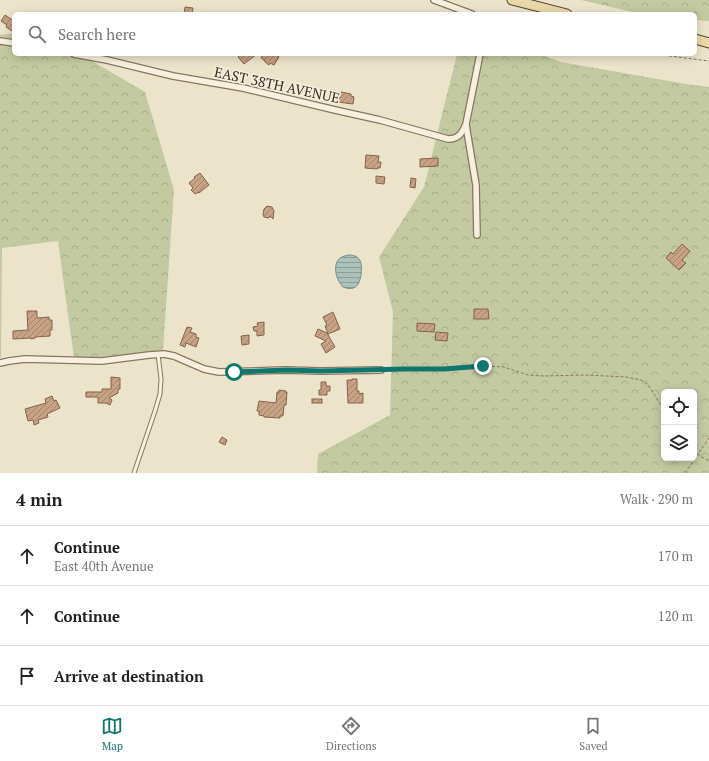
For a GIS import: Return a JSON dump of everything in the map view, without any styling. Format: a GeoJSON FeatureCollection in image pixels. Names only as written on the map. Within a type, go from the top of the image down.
{"type":"FeatureCollection","features":[{"type":"Feature","properties":{"kind":"main road"},"geometry":{"type":"LineString","coordinates":[[512,0],[559,12]]}},
{"type":"Feature","properties":{"kind":"main road"},"geometry":{"type":"LineString","coordinates":[[697,38],[709,39]]}},
{"type":"Feature","properties":{"kind":"main road"},"geometry":{"type":"LineString","coordinates":[[697,39],[709,44]]}},
{"type":"Feature","properties":{"kind":"street"},"geometry":{"type":"LineString","coordinates":[[434,0],[467,12]]}},
{"type":"Feature","properties":{"kind":"street"},"geometry":{"type":"LineString","coordinates":[[0,41],[12,43]]}},
{"type":"Feature","properties":{"kind":"street","name":"EAST 38TH AVENUE"},"geometry":{"type":"LineString","coordinates":[[85,56],[173,76],[243,88],[380,120],[448,140],[454,139],[461,135],[466,124],[480,56]]}},
{"type":"Feature","properties":{"kind":"street","name":"EAST 38TH AVENUE"},"geometry":{"type":"LineString","coordinates":[[466,124],[476,185],[477,235]]}},
{"type":"Feature","properties":{"kind":"street"},"geometry":{"type":"LineString","coordinates":[[0,363],[25,359],[102,361],[158,354],[174,356],[204,369],[219,372],[381,370]]}},
{"type":"Feature","properties":{"kind":"lane"},"geometry":{"type":"LineString","coordinates":[[134,473],[160,394],[161,379],[158,354]]}},
{"type":"Feature","properties":{"kind":"path"},"geometry":{"type":"LineString","coordinates":[[670,56],[709,61]]}},
{"type":"Feature","properties":{"kind":"path"},"geometry":{"type":"LineString","coordinates":[[381,370],[444,369],[483,366],[504,367],[528,375],[626,377],[641,380],[649,386],[661,405]]}},
{"type":"Feature","properties":{"kind":"path"},"geometry":{"type":"LineString","coordinates":[[685,473],[709,438]]}},
{"type":"Feature","properties":{"kind":"path"},"geometry":{"type":"LineString","coordinates":[[698,454],[709,461]]}},
{"type":"Feature","properties":{"kind":"green space"},"geometry":{"type":"Polygon","coordinates":[[[581,0],[709,0],[709,21],[697,20],[697,12],[632,12],[581,0]]]}},
{"type":"Feature","properties":{"kind":"green space"},"geometry":{"type":"Polygon","coordinates":[[[12,33],[12,56],[83,56],[145,92],[174,190],[163,350],[116,357],[74,358],[58,241],[2,248],[0,358],[0,35],[12,33]]]}},
{"type":"Feature","properties":{"kind":"green space"},"geometry":{"type":"Polygon","coordinates":[[[457,56],[544,56],[561,62],[709,87],[709,473],[317,473],[318,454],[390,415],[393,312],[379,257],[424,187],[457,56]]]}},
{"type":"Feature","properties":{"kind":"water"},"geometry":{"type":"Polygon","coordinates":[[[348,255],[353,255],[359,258],[361,264],[361,275],[359,282],[353,288],[343,287],[336,274],[337,262],[339,259],[348,255]]]}},
{"type":"Feature","properties":{"kind":"building"},"geometry":{"type":"Polygon","coordinates":[[[185,7],[193,8],[192,12],[184,12],[185,7]]]}},
{"type":"Feature","properties":{"kind":"building"},"geometry":{"type":"Polygon","coordinates":[[[5,15],[12,20],[12,31],[6,27],[7,25],[1,21],[5,15]]]}},
{"type":"Feature","properties":{"kind":"building"},"geometry":{"type":"Polygon","coordinates":[[[239,56],[254,56],[244,64],[238,57],[239,56]]]}},
{"type":"Feature","properties":{"kind":"building"},"geometry":{"type":"Polygon","coordinates":[[[262,56],[279,57],[274,65],[270,63],[269,65],[261,58],[262,56]]]}},
{"type":"Feature","properties":{"kind":"building"},"geometry":{"type":"Polygon","coordinates":[[[341,92],[351,94],[351,96],[354,97],[353,104],[338,102],[341,92]]]}},
{"type":"Feature","properties":{"kind":"building"},"geometry":{"type":"Polygon","coordinates":[[[366,155],[379,156],[378,162],[381,162],[380,168],[365,168],[366,155]]]}},
{"type":"Feature","properties":{"kind":"building"},"geometry":{"type":"Polygon","coordinates":[[[438,158],[438,166],[420,167],[420,159],[438,158]]]}},
{"type":"Feature","properties":{"kind":"building"},"geometry":{"type":"Polygon","coordinates":[[[200,173],[209,185],[199,193],[195,194],[191,190],[193,188],[189,183],[200,173]]]}},
{"type":"Feature","properties":{"kind":"building"},"geometry":{"type":"Polygon","coordinates":[[[376,176],[385,177],[384,184],[376,183],[376,176]]]}},
{"type":"Feature","properties":{"kind":"building"},"geometry":{"type":"Polygon","coordinates":[[[411,178],[416,179],[415,188],[410,187],[411,178]]]}},
{"type":"Feature","properties":{"kind":"building"},"geometry":{"type":"Polygon","coordinates":[[[267,206],[272,207],[274,211],[273,219],[270,216],[269,218],[264,217],[263,215],[264,209],[267,206]]]}},
{"type":"Feature","properties":{"kind":"building"},"geometry":{"type":"Polygon","coordinates":[[[682,244],[690,251],[682,260],[686,263],[679,270],[666,258],[671,252],[673,254],[682,244]]]}},
{"type":"Feature","properties":{"kind":"building"},"geometry":{"type":"Polygon","coordinates":[[[474,309],[488,309],[489,319],[474,319],[474,309]]]}},
{"type":"Feature","properties":{"kind":"building"},"geometry":{"type":"Polygon","coordinates":[[[27,311],[37,311],[37,318],[49,317],[49,320],[52,320],[52,330],[50,330],[50,336],[35,337],[31,339],[13,339],[13,331],[28,330],[27,311]]]}},
{"type":"Feature","properties":{"kind":"building"},"geometry":{"type":"Polygon","coordinates":[[[333,312],[340,329],[328,334],[325,326],[327,325],[323,317],[333,312]]]}},
{"type":"Feature","properties":{"kind":"building"},"geometry":{"type":"Polygon","coordinates":[[[264,322],[264,335],[257,336],[257,331],[254,331],[253,327],[258,326],[257,323],[264,322]]]}},
{"type":"Feature","properties":{"kind":"building"},"geometry":{"type":"Polygon","coordinates":[[[417,323],[435,324],[434,332],[417,331],[417,323]]]}},
{"type":"Feature","properties":{"kind":"building"},"geometry":{"type":"Polygon","coordinates":[[[187,327],[192,328],[190,332],[196,334],[196,337],[199,338],[196,347],[186,343],[185,347],[180,345],[187,327]]]}},
{"type":"Feature","properties":{"kind":"building"},"geometry":{"type":"Polygon","coordinates":[[[318,329],[327,333],[335,347],[326,353],[321,344],[326,341],[315,336],[318,329]]]}},
{"type":"Feature","properties":{"kind":"building"},"geometry":{"type":"Polygon","coordinates":[[[436,332],[448,333],[447,341],[435,340],[436,332]]]}},
{"type":"Feature","properties":{"kind":"building"},"geometry":{"type":"Polygon","coordinates":[[[249,335],[249,344],[242,345],[241,336],[249,335]]]}},
{"type":"Feature","properties":{"kind":"building"},"geometry":{"type":"Polygon","coordinates":[[[111,377],[120,378],[120,389],[118,389],[118,393],[109,398],[112,400],[110,405],[106,403],[98,403],[98,397],[86,397],[86,392],[102,392],[102,389],[111,389],[111,377]]]}},
{"type":"Feature","properties":{"kind":"building"},"geometry":{"type":"Polygon","coordinates":[[[357,379],[357,391],[359,391],[359,394],[363,393],[363,403],[348,403],[347,380],[357,379]]]}},
{"type":"Feature","properties":{"kind":"building"},"geometry":{"type":"Polygon","coordinates":[[[321,382],[326,382],[326,386],[330,386],[330,391],[327,391],[327,395],[319,395],[319,390],[321,390],[321,382]]]}},
{"type":"Feature","properties":{"kind":"building"},"geometry":{"type":"Polygon","coordinates":[[[279,390],[287,392],[283,416],[280,416],[280,418],[264,417],[259,415],[259,411],[257,411],[259,401],[276,403],[277,392],[279,392],[279,390]]]}},
{"type":"Feature","properties":{"kind":"building"},"geometry":{"type":"Polygon","coordinates":[[[52,396],[60,408],[47,414],[48,417],[38,420],[39,423],[34,425],[33,420],[28,421],[25,409],[46,403],[45,399],[52,396]]]}},
{"type":"Feature","properties":{"kind":"building"},"geometry":{"type":"Polygon","coordinates":[[[312,399],[322,399],[322,403],[312,403],[312,399]]]}},
{"type":"Feature","properties":{"kind":"building"},"geometry":{"type":"Polygon","coordinates":[[[222,437],[227,440],[225,445],[219,442],[222,437]]]}},
{"type":"Feature","properties":{"kind":"route"},"geometry":{"type":"LineString","coordinates":[[234,372],[286,370],[321,371],[444,369],[483,366]]}}]}
